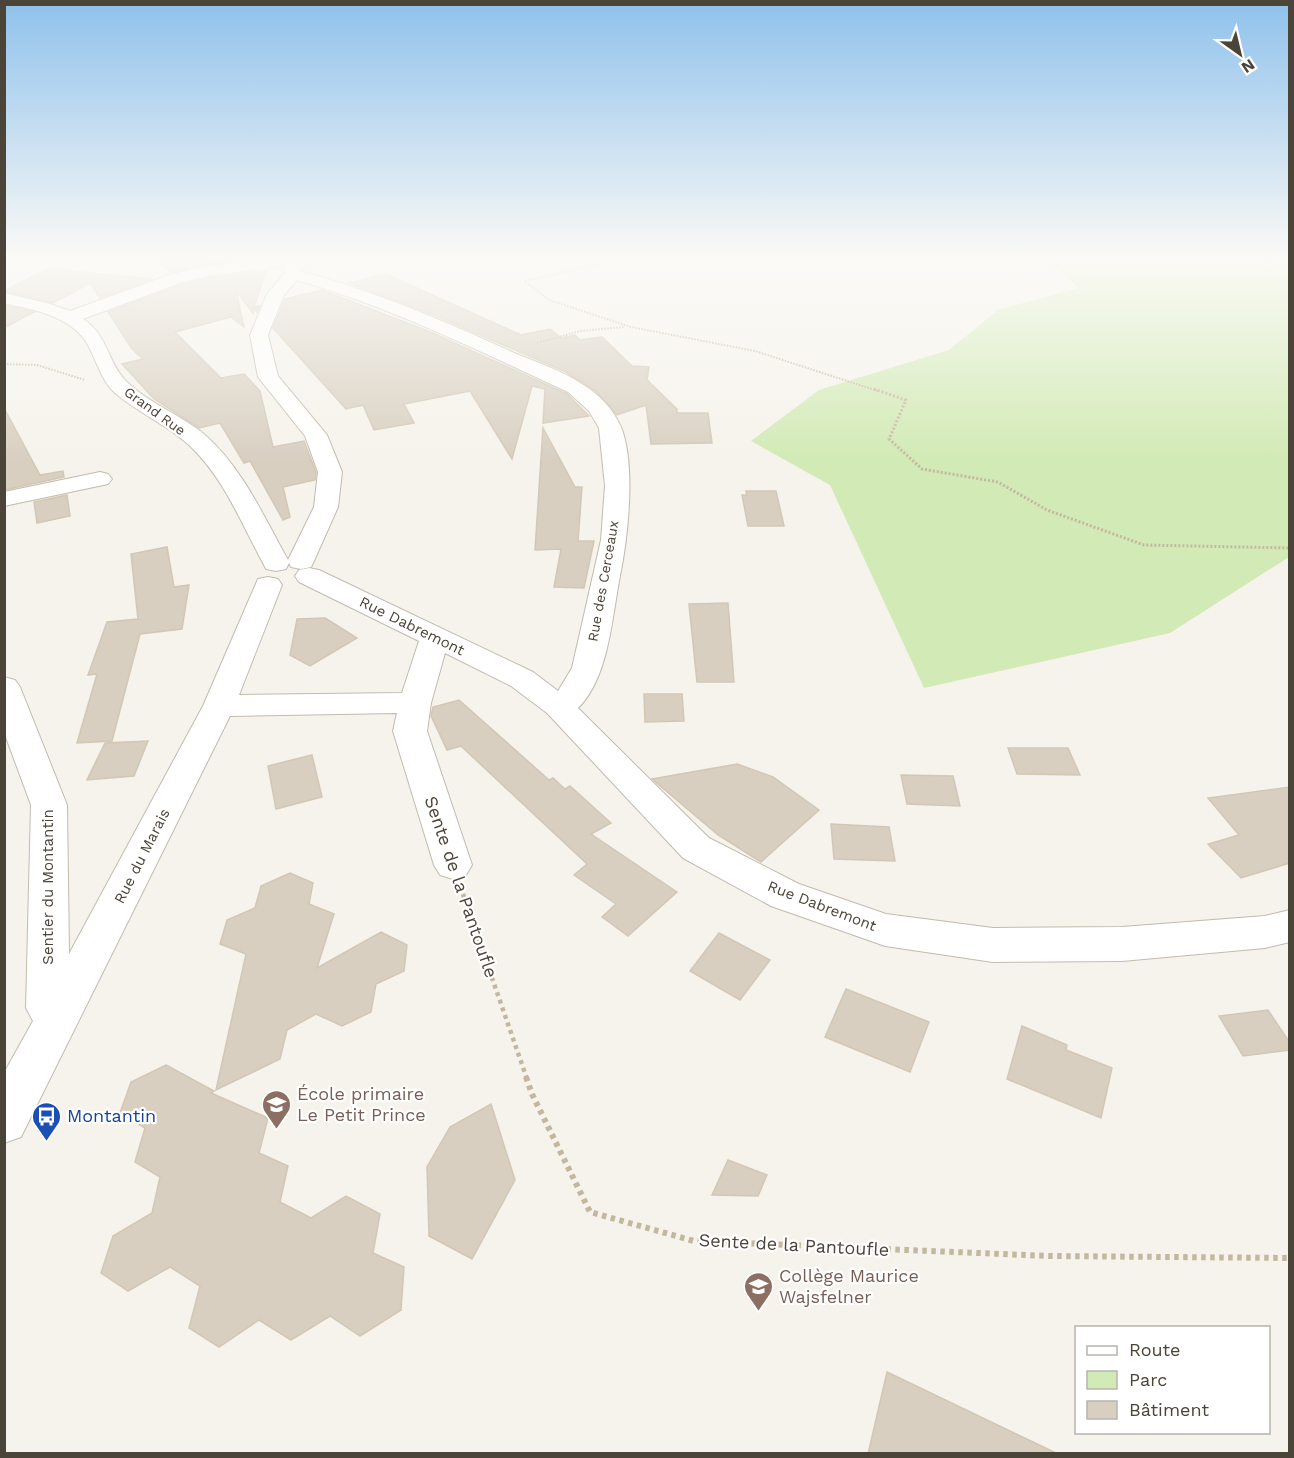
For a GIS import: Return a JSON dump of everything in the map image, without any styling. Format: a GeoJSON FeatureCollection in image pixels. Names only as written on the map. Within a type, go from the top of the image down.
{"type":"FeatureCollection","features":[{"type":"Feature","properties":{"kind":"street","name":"Grand Rue"},"geometry":{"type":"LineString","coordinates":[[82,326],[87,329],[98,345],[106,368],[119,384],[196,440],[218,462],[288,571]]}},
{"type":"Feature","properties":{"kind":"street","name":"Rue du Marais"},"geometry":{"type":"LineString","coordinates":[[4,1121],[288,571],[326,507],[330,472],[316,435],[268,377],[259,335],[263,326]]}},
{"type":"Feature","properties":{"kind":"street","name":"Rue des Cerceaux"},"geometry":{"type":"LineString","coordinates":[[441,326],[575,388],[598,406],[610,428],[617,486],[614,540],[587,669],[569,699],[558,706]]}},
{"type":"Feature","properties":{"kind":"street"},"geometry":{"type":"LineString","coordinates":[[4,499],[100,479]]}},
{"type":"Feature","properties":{"kind":"street","name":"Rue Dabremont"},"geometry":{"type":"LineString","coordinates":[[288,571],[522,679],[558,706],[696,848],[785,895],[885,930],[993,945],[1122,944],[1265,932],[1290,926]]}},
{"type":"Feature","properties":{"kind":"street","name":"Sente de la Pantoufle"},"geometry":{"type":"LineString","coordinates":[[435,638],[414,703],[410,731],[453,865]]}},
{"type":"Feature","properties":{"kind":"street","name":"Sentier du Montantin"},"geometry":{"type":"LineString","coordinates":[[4,687],[48,805],[48,1008],[58,1020]]}},
{"type":"Feature","properties":{"kind":"street"},"geometry":{"type":"LineString","coordinates":[[219,706],[414,703]]}},
{"type":"Feature","properties":{"kind":"path"},"geometry":{"type":"LineString","coordinates":[[503,355],[580,331],[628,326]]}},
{"type":"Feature","properties":{"kind":"path"},"geometry":{"type":"LineString","coordinates":[[628,326],[755,351],[906,400],[889,439],[922,469],[998,482],[1047,510],[1144,545],[1290,548]]}},
{"type":"Feature","properties":{"kind":"path"},"geometry":{"type":"LineString","coordinates":[[4,364],[37,365],[81,379],[119,384]]}},
{"type":"Feature","properties":{"kind":"path","name":"Sente de la Pantoufle"},"geometry":{"type":"LineString","coordinates":[[453,865],[532,1094],[590,1212],[694,1241],[1049,1256],[1290,1258]]}},
{"type":"Feature","properties":{"kind":"green space"},"geometry":{"type":"Polygon","coordinates":[[[978,326],[1289,326],[1289,557],[1170,633],[924,688],[830,485],[751,441],[819,390],[949,350],[978,326]]]}},
{"type":"Feature","properties":{"kind":"building"},"geometry":{"type":"Polygon","coordinates":[[[117,326],[197,326],[175,332],[221,378],[244,374],[260,391],[273,447],[304,441],[316,472],[315,480],[283,487],[290,517],[283,520],[250,461],[244,463],[220,423],[199,428],[154,399],[122,364],[143,359],[132,349],[117,326]]]}},
{"type":"Feature","properties":{"kind":"building"},"geometry":{"type":"Polygon","coordinates":[[[274,326],[415,326],[567,394],[589,416],[543,423],[545,389],[532,386],[512,459],[470,391],[404,404],[414,423],[374,430],[363,405],[346,409],[273,328],[274,326]]]}},
{"type":"Feature","properties":{"kind":"building"},"geometry":{"type":"Polygon","coordinates":[[[460,326],[501,326],[521,335],[550,329],[561,338],[575,335],[580,340],[602,337],[632,366],[649,367],[647,380],[677,409],[677,413],[708,413],[712,443],[651,444],[646,405],[617,415],[596,391],[566,372],[460,326]]]}},
{"type":"Feature","properties":{"kind":"building"},"geometry":{"type":"Polygon","coordinates":[[[4,408],[40,475],[63,471],[64,477],[4,490],[4,408]]]}},
{"type":"Feature","properties":{"kind":"building"},"geometry":{"type":"Polygon","coordinates":[[[543,428],[575,487],[582,487],[578,541],[594,541],[584,588],[554,587],[561,549],[535,550],[543,428]]]}},
{"type":"Feature","properties":{"kind":"building"},"geometry":{"type":"Polygon","coordinates":[[[746,491],[776,491],[784,526],[748,526],[742,495],[747,495],[746,491]]]}},
{"type":"Feature","properties":{"kind":"building"},"geometry":{"type":"Polygon","coordinates":[[[67,495],[70,516],[37,523],[34,502],[67,495]]]}},
{"type":"Feature","properties":{"kind":"building"},"geometry":{"type":"Polygon","coordinates":[[[167,547],[174,587],[189,585],[182,629],[140,634],[112,741],[77,743],[97,674],[88,675],[107,622],[138,619],[131,554],[167,547]]]}},
{"type":"Feature","properties":{"kind":"building"},"geometry":{"type":"Polygon","coordinates":[[[728,603],[734,682],[697,682],[689,604],[728,603]]]}},
{"type":"Feature","properties":{"kind":"building"},"geometry":{"type":"Polygon","coordinates":[[[325,618],[357,638],[310,666],[290,655],[297,619],[325,618]]]}},
{"type":"Feature","properties":{"kind":"building"},"geometry":{"type":"Polygon","coordinates":[[[644,694],[682,694],[684,721],[645,722],[644,694]]]}},
{"type":"Feature","properties":{"kind":"building"},"geometry":{"type":"Polygon","coordinates":[[[459,700],[549,780],[553,778],[565,789],[570,786],[611,823],[591,834],[677,892],[628,936],[602,917],[616,904],[574,875],[587,864],[461,746],[447,750],[431,716],[433,707],[459,700]]]}},
{"type":"Feature","properties":{"kind":"building"},"geometry":{"type":"Polygon","coordinates":[[[148,741],[134,776],[87,780],[105,743],[148,741]]]}},
{"type":"Feature","properties":{"kind":"building"},"geometry":{"type":"Polygon","coordinates":[[[1008,748],[1068,748],[1080,775],[1017,774],[1008,748]]]}},
{"type":"Feature","properties":{"kind":"building"},"geometry":{"type":"Polygon","coordinates":[[[312,755],[322,797],[276,809],[268,766],[312,755]]]}},
{"type":"Feature","properties":{"kind":"building"},"geometry":{"type":"Polygon","coordinates":[[[737,764],[773,777],[819,810],[761,862],[718,835],[652,779],[737,764]]]}},
{"type":"Feature","properties":{"kind":"building"},"geometry":{"type":"Polygon","coordinates":[[[901,775],[953,776],[960,806],[907,804],[901,775]]]}},
{"type":"Feature","properties":{"kind":"building"},"geometry":{"type":"Polygon","coordinates":[[[1290,787],[1290,863],[1241,878],[1208,844],[1239,835],[1208,798],[1290,787]]]}},
{"type":"Feature","properties":{"kind":"building"},"geometry":{"type":"Polygon","coordinates":[[[831,824],[889,827],[895,861],[834,859],[831,824]]]}},
{"type":"Feature","properties":{"kind":"building"},"geometry":{"type":"Polygon","coordinates":[[[290,873],[313,883],[309,904],[334,914],[317,968],[381,932],[407,945],[404,971],[376,984],[371,1012],[342,1026],[316,1014],[287,1030],[280,1059],[216,1090],[246,954],[220,944],[227,920],[255,908],[261,886],[290,873]]]}},
{"type":"Feature","properties":{"kind":"building"},"geometry":{"type":"Polygon","coordinates":[[[719,933],[770,960],[740,1000],[690,971],[719,933]]]}},
{"type":"Feature","properties":{"kind":"building"},"geometry":{"type":"Polygon","coordinates":[[[846,989],[929,1022],[910,1072],[825,1037],[846,989]]]}},
{"type":"Feature","properties":{"kind":"building"},"geometry":{"type":"Polygon","coordinates":[[[1268,1010],[1290,1043],[1290,1050],[1243,1056],[1219,1016],[1268,1010]]]}},
{"type":"Feature","properties":{"kind":"building"},"geometry":{"type":"Polygon","coordinates":[[[1022,1026],[1067,1045],[1066,1050],[1112,1068],[1101,1118],[1007,1079],[1022,1026]]]}},
{"type":"Feature","properties":{"kind":"building"},"geometry":{"type":"Polygon","coordinates":[[[166,1065],[214,1091],[211,1093],[268,1118],[259,1153],[288,1166],[280,1202],[311,1218],[346,1196],[380,1214],[373,1253],[404,1267],[401,1310],[360,1336],[330,1316],[291,1340],[259,1320],[219,1347],[189,1328],[200,1286],[170,1267],[128,1291],[101,1273],[113,1236],[152,1213],[160,1177],[135,1162],[145,1128],[120,1113],[131,1082],[166,1065]]]}},
{"type":"Feature","properties":{"kind":"building"},"geometry":{"type":"Polygon","coordinates":[[[491,1104],[515,1180],[472,1259],[429,1236],[427,1167],[450,1127],[491,1104]]]}},
{"type":"Feature","properties":{"kind":"building"},"geometry":{"type":"Polygon","coordinates":[[[728,1160],[767,1175],[758,1196],[712,1195],[728,1160]]]}},
{"type":"Feature","properties":{"kind":"building"},"geometry":{"type":"Polygon","coordinates":[[[887,1372],[1058,1454],[868,1454],[887,1372]]]}},
{"type":"Feature","properties":{"kind":"place","name":"École primaire Le Petit Prince"},"geometry":{"type":"Point","coordinates":[276,1130]}},
{"type":"Feature","properties":{"kind":"place","name":"Montantin"},"geometry":{"type":"Point","coordinates":[46,1142]}},
{"type":"Feature","properties":{"kind":"place","name":"Collège Maurice Wajsfelner"},"geometry":{"type":"Point","coordinates":[758,1312]}}]}
